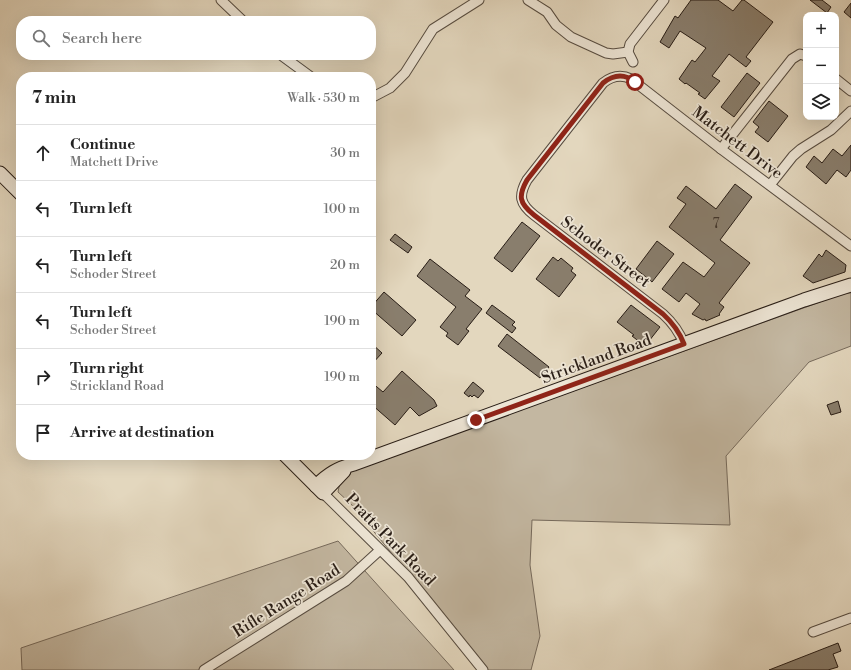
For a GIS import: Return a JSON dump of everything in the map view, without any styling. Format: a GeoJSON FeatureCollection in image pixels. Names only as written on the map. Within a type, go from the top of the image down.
{"type":"FeatureCollection","features":[{"type":"Feature","properties":{"kind":"street"},"geometry":{"type":"LineString","coordinates":[[221,0],[238,16]]}},
{"type":"Feature","properties":{"kind":"street"},"geometry":{"type":"LineString","coordinates":[[456,14],[467,0]]}},
{"type":"Feature","properties":{"kind":"street"},"geometry":{"type":"LineString","coordinates":[[376,96],[383,93],[400,79],[410,68],[433,28],[467,9],[479,0]]}},
{"type":"Feature","properties":{"kind":"street"},"geometry":{"type":"LineString","coordinates":[[528,0],[547,12],[551,16],[556,26],[571,37],[606,53],[613,54],[628,52]]}},
{"type":"Feature","properties":{"kind":"street"},"geometry":{"type":"LineString","coordinates":[[633,62],[628,52],[630,44],[664,0]]}},
{"type":"Feature","properties":{"kind":"street"},"geometry":{"type":"LineString","coordinates":[[721,149],[792,59],[800,54],[803,55]]}},
{"type":"Feature","properties":{"kind":"street"},"geometry":{"type":"LineString","coordinates":[[288,60],[304,72]]}},
{"type":"Feature","properties":{"kind":"street","name":"Matchett Drive"},"geometry":{"type":"LineString","coordinates":[[527,180],[603,83],[615,76],[624,76],[631,79],[721,149],[851,246]]}},
{"type":"Feature","properties":{"kind":"street"},"geometry":{"type":"LineString","coordinates":[[839,81],[851,90]]}},
{"type":"Feature","properties":{"kind":"street"},"geometry":{"type":"LineString","coordinates":[[770,185],[793,156],[801,149],[831,130],[851,111]]}},
{"type":"Feature","properties":{"kind":"street"},"geometry":{"type":"LineString","coordinates":[[0,173],[16,189]]}},
{"type":"Feature","properties":{"kind":"street","name":"Schoder Street"},"geometry":{"type":"LineString","coordinates":[[527,180],[521,195],[523,203],[530,212],[663,314],[671,321],[680,333],[684,344]]}},
{"type":"Feature","properties":{"kind":"street","name":"Strickland Road"},"geometry":{"type":"LineString","coordinates":[[376,456],[804,300],[851,285]]}},
{"type":"Feature","properties":{"kind":"street","name":"Pratts Park Road"},"geometry":{"type":"LineString","coordinates":[[290,460],[408,577],[483,670]]}},
{"type":"Feature","properties":{"kind":"street","name":"Strickland Road"},"geometry":{"type":"LineString","coordinates":[[320,490],[354,464],[365,460]]}},
{"type":"Feature","properties":{"kind":"street","name":"Rifle Range Road"},"geometry":{"type":"LineString","coordinates":[[204,670],[346,581],[380,550]]}},
{"type":"Feature","properties":{"kind":"street"},"geometry":{"type":"LineString","coordinates":[[813,632],[851,618]]}},
{"type":"Feature","properties":{"kind":"shaded area"},"geometry":{"type":"Polygon","coordinates":[[[845,293],[851,293],[851,346],[809,362],[726,456],[730,525],[532,520],[530,565],[540,636],[531,670],[488,670],[351,504],[338,492],[340,482],[351,471],[845,293]]]}},
{"type":"Feature","properties":{"kind":"shaded area"},"geometry":{"type":"Polygon","coordinates":[[[338,541],[454,670],[22,670],[21,648],[338,541]]]}},
{"type":"Feature","properties":{"kind":"building"},"geometry":{"type":"Polygon","coordinates":[[[691,0],[718,0],[733,11],[742,0],[744,0],[773,22],[746,57],[751,61],[746,67],[729,54],[712,76],[720,81],[705,99],[698,94],[700,93],[679,79],[692,60],[695,62],[706,48],[680,31],[669,48],[660,42],[675,16],[678,18],[691,0]]]}},
{"type":"Feature","properties":{"kind":"building"},"geometry":{"type":"Polygon","coordinates":[[[810,0],[822,0],[831,7],[828,12],[810,0]]]}},
{"type":"Feature","properties":{"kind":"building"},"geometry":{"type":"Polygon","coordinates":[[[851,3],[851,18],[844,12],[851,3]]]}},
{"type":"Feature","properties":{"kind":"building"},"geometry":{"type":"Polygon","coordinates":[[[747,73],[760,83],[734,117],[721,107],[747,73]]]}},
{"type":"Feature","properties":{"kind":"building"},"geometry":{"type":"Polygon","coordinates":[[[769,101],[788,116],[768,142],[755,132],[759,127],[753,122],[769,101]]]}},
{"type":"Feature","properties":{"kind":"building"},"geometry":{"type":"Polygon","coordinates":[[[851,145],[851,170],[846,177],[837,170],[826,184],[806,167],[814,156],[822,163],[833,149],[842,156],[851,145]]]}},
{"type":"Feature","properties":{"kind":"building"},"geometry":{"type":"Polygon","coordinates":[[[735,184],[752,197],[720,240],[750,263],[719,303],[724,307],[719,314],[720,315],[706,321],[705,319],[703,320],[692,314],[700,304],[686,293],[679,302],[662,289],[683,262],[704,277],[715,263],[669,227],[686,204],[677,198],[686,186],[716,209],[735,184]]]}},
{"type":"Feature","properties":{"kind":"building"},"geometry":{"type":"Polygon","coordinates":[[[522,222],[540,236],[512,272],[494,258],[522,222]]]}},
{"type":"Feature","properties":{"kind":"building"},"geometry":{"type":"Polygon","coordinates":[[[395,234],[412,247],[408,253],[390,240],[395,234]]]}},
{"type":"Feature","properties":{"kind":"building"},"geometry":{"type":"Polygon","coordinates":[[[657,241],[674,254],[652,282],[636,269],[657,241]]]}},
{"type":"Feature","properties":{"kind":"building"},"geometry":{"type":"Polygon","coordinates":[[[826,250],[846,265],[845,272],[813,283],[803,276],[819,254],[822,257],[826,250]]]}},
{"type":"Feature","properties":{"kind":"building"},"geometry":{"type":"Polygon","coordinates":[[[553,257],[558,261],[561,258],[573,268],[571,271],[576,275],[559,297],[536,279],[553,257]]]}},
{"type":"Feature","properties":{"kind":"building"},"geometry":{"type":"Polygon","coordinates":[[[430,259],[470,290],[465,296],[482,309],[466,329],[469,331],[458,345],[446,336],[448,333],[440,327],[456,307],[417,276],[430,259]]]}},
{"type":"Feature","properties":{"kind":"building"},"geometry":{"type":"Polygon","coordinates":[[[384,292],[416,320],[402,336],[376,313],[376,301],[384,292]]]}},
{"type":"Feature","properties":{"kind":"building"},"geometry":{"type":"Polygon","coordinates":[[[492,305],[515,322],[512,325],[516,328],[512,333],[486,313],[492,305]]]}},
{"type":"Feature","properties":{"kind":"building"},"geometry":{"type":"Polygon","coordinates":[[[631,305],[660,327],[649,341],[645,338],[641,343],[632,336],[634,335],[617,322],[631,305]]]}},
{"type":"Feature","properties":{"kind":"building"},"geometry":{"type":"Polygon","coordinates":[[[507,334],[549,367],[546,371],[548,373],[544,379],[541,376],[540,378],[498,346],[507,334]]]}},
{"type":"Feature","properties":{"kind":"building"},"geometry":{"type":"Polygon","coordinates":[[[376,348],[382,353],[376,360],[376,348]]]}},
{"type":"Feature","properties":{"kind":"building"},"geometry":{"type":"Polygon","coordinates":[[[402,371],[434,400],[437,406],[419,416],[410,407],[395,425],[376,408],[376,386],[383,392],[402,371]]]}},
{"type":"Feature","properties":{"kind":"building"},"geometry":{"type":"Polygon","coordinates":[[[473,382],[484,391],[478,398],[474,395],[472,397],[470,395],[469,397],[464,393],[473,382]]]}},
{"type":"Feature","properties":{"kind":"building"},"geometry":{"type":"Polygon","coordinates":[[[838,401],[841,412],[831,415],[827,405],[838,401]]]}},
{"type":"Feature","properties":{"kind":"building"},"geometry":{"type":"Polygon","coordinates":[[[838,643],[841,651],[833,654],[838,667],[828,670],[769,670],[838,643]]]}},
{"type":"Feature","properties":{"kind":"route"},"geometry":{"type":"LineString","coordinates":[[476,420],[684,344],[680,333],[671,321],[530,212],[521,200],[522,190],[527,180],[603,83],[615,76],[628,77],[635,82]]}}]}
